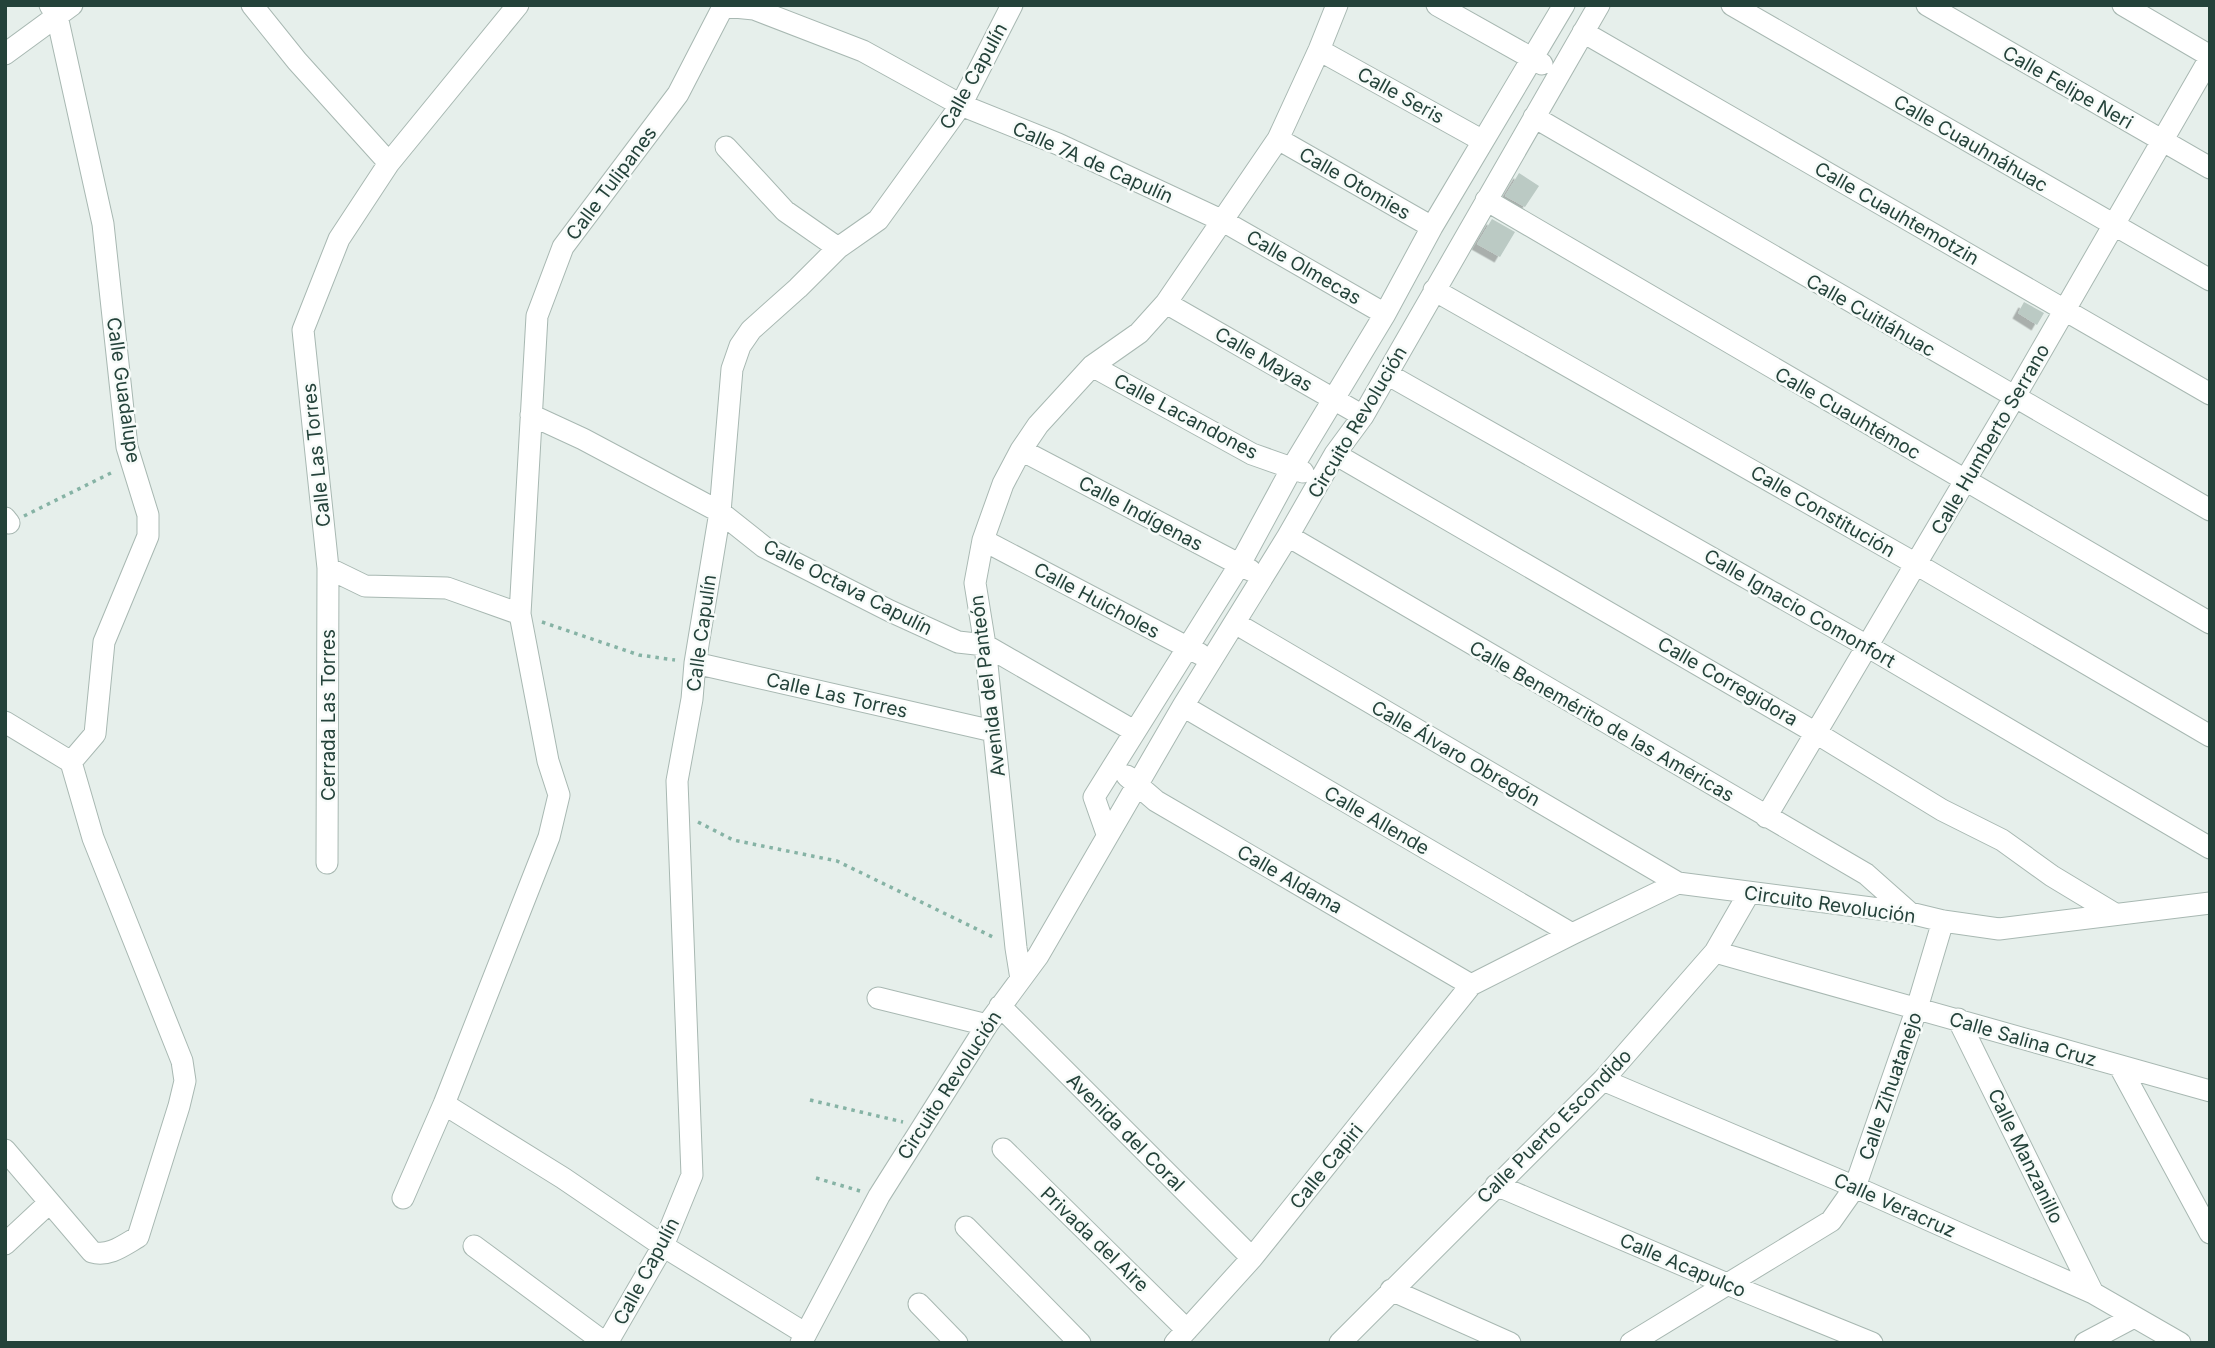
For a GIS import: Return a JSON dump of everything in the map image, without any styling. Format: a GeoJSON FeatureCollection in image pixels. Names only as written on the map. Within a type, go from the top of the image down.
{"type":"FeatureCollection","features":[{"type":"Feature","properties":{"kind":"street"},"geometry":{"type":"LineString","coordinates":[[252,5],[297,61],[389,163]]}},
{"type":"Feature","properties":{"kind":"street","name":"Calle Las Torres"},"geometry":{"type":"LineString","coordinates":[[328,568],[303,330],[339,239],[389,163],[518,5]]}},
{"type":"Feature","properties":{"kind":"street","name":"Calle Capulín"},"geometry":{"type":"LineString","coordinates":[[606,1343],[663,1247],[692,1175],[677,781],[720,512],[732,369],[740,346],[751,330],[838,247],[878,220],[961,105],[1012,5]]}},
{"type":"Feature","properties":{"kind":"street","name":"Avenida del Panteón"},"geometry":{"type":"LineString","coordinates":[[1021,979],[985,645],[975,583],[983,540],[1003,484],[1021,450],[1054,407],[1092,366],[1139,333],[1166,303],[1278,139],[1337,5]]}},
{"type":"Feature","properties":{"kind":"street"},"geometry":{"type":"LineString","coordinates":[[1437,5],[1559,74]]}},
{"type":"Feature","properties":{"kind":"street","name":"Circuito Revolución"},"geometry":{"type":"LineString","coordinates":[[1107,834],[1094,797],[1240,564],[1292,468],[1385,314],[1432,226],[1564,5]]}},
{"type":"Feature","properties":{"kind":"street","name":"Circuito Revolución"},"geometry":{"type":"LineString","coordinates":[[803,1338],[878,1196],[987,1025],[1038,956],[1183,706],[1288,536],[1335,454],[1363,416],[1599,5]]}},
{"type":"Feature","properties":{"kind":"street","name":"Calle Cuauhnáhuac"},"geometry":{"type":"LineString","coordinates":[[1732,5],[2210,280]]}},
{"type":"Feature","properties":{"kind":"street","name":"Calle Felipe Neri"},"geometry":{"type":"LineString","coordinates":[[1927,5],[2210,168]]}},
{"type":"Feature","properties":{"kind":"street"},"geometry":{"type":"LineString","coordinates":[[2123,5],[2210,57]]}},
{"type":"Feature","properties":{"kind":"street","name":"Calle 7A de Capulín"},"geometry":{"type":"LineString","coordinates":[[724,6],[754,9],[863,51],[961,105],[1058,144],[1223,220]]}},
{"type":"Feature","properties":{"kind":"street","name":"Calle Tulipanes"},"geometry":{"type":"LineString","coordinates":[[531,415],[537,316],[563,247],[678,94],[724,6]]}},
{"type":"Feature","properties":{"kind":"street"},"geometry":{"type":"LineString","coordinates":[[5,54],[60,9]]}},
{"type":"Feature","properties":{"kind":"street","name":"Calle Guadalupe"},"geometry":{"type":"LineString","coordinates":[[60,9],[103,224],[127,447],[148,516],[148,536],[104,642],[95,734],[71,762]]}},
{"type":"Feature","properties":{"kind":"street","name":"Calle Cuauhtemotzin"},"geometry":{"type":"LineString","coordinates":[[1583,32],[2210,394]]}},
{"type":"Feature","properties":{"kind":"street","name":"Calle Seris"},"geometry":{"type":"LineString","coordinates":[[1319,50],[1483,141]]}},
{"type":"Feature","properties":{"kind":"street","name":"Calle Humberto Serrano"},"geometry":{"type":"LineString","coordinates":[[1766,817],[1965,482],[2210,57]]}},
{"type":"Feature","properties":{"kind":"street","name":"Calle Cuitláhuac"},"geometry":{"type":"LineString","coordinates":[[1534,117],[2210,510]]}},
{"type":"Feature","properties":{"kind":"street","name":"Calle Otomies"},"geometry":{"type":"LineString","coordinates":[[1278,139],[1432,226]]}},
{"type":"Feature","properties":{"kind":"street"},"geometry":{"type":"LineString","coordinates":[[726,147],[785,211],[838,247]]}},
{"type":"Feature","properties":{"kind":"street","name":"Calle Cuauhtémoc"},"geometry":{"type":"LineString","coordinates":[[1486,200],[2210,623]]}},
{"type":"Feature","properties":{"kind":"street","name":"Calle Olmecas"},"geometry":{"type":"LineString","coordinates":[[1223,220],[1385,314]]}},
{"type":"Feature","properties":{"kind":"street","name":"Calle Constitución"},"geometry":{"type":"LineString","coordinates":[[1434,290],[1916,564],[2210,736]]}},
{"type":"Feature","properties":{"kind":"street","name":"Calle Mayas"},"geometry":{"type":"LineString","coordinates":[[1166,303],[1363,416]]}},
{"type":"Feature","properties":{"kind":"street","name":"Calle Lacandones"},"geometry":{"type":"LineString","coordinates":[[1092,366],[1252,454],[1321,478]]}},
{"type":"Feature","properties":{"kind":"street","name":"Calle Ignacio Comonfort"},"geometry":{"type":"LineString","coordinates":[[1387,374],[1867,646],[2210,848]]}},
{"type":"Feature","properties":{"kind":"street"},"geometry":{"type":"LineString","coordinates":[[403,1198],[444,1104],[549,837],[559,795],[548,761],[520,614],[531,415]]}},
{"type":"Feature","properties":{"kind":"street","name":"Calle Octava Capulín"},"geometry":{"type":"LineString","coordinates":[[531,415],[583,439],[720,512],[764,547],[958,642],[985,645],[1134,732]]}},
{"type":"Feature","properties":{"kind":"street","name":"Calle Indígenas"},"geometry":{"type":"LineString","coordinates":[[1021,450],[1261,577]]}},
{"type":"Feature","properties":{"kind":"street","name":"Calle Corregidora"},"geometry":{"type":"LineString","coordinates":[[1335,454],[1816,733],[1942,810],[2002,840],[2052,876],[2115,914]]}},
{"type":"Feature","properties":{"kind":"street","name":"Calle Benemérito de las Américas"},"geometry":{"type":"LineString","coordinates":[[1288,536],[1866,874],[1910,913]]}},
{"type":"Feature","properties":{"kind":"street","name":"Calle Huicholes"},"geometry":{"type":"LineString","coordinates":[[983,540],[1211,660]]}},
{"type":"Feature","properties":{"kind":"street"},"geometry":{"type":"LineString","coordinates":[[328,568],[365,586],[447,588],[520,614]]}},
{"type":"Feature","properties":{"kind":"street","name":"Cerrada Las Torres"},"geometry":{"type":"LineString","coordinates":[[327,863],[328,568]]}},
{"type":"Feature","properties":{"kind":"street","name":"Calle Álvaro Obregón"},"geometry":{"type":"LineString","coordinates":[[1235,623],[1678,883]]}},
{"type":"Feature","properties":{"kind":"street","name":"Calle Las Torres"},"geometry":{"type":"LineString","coordinates":[[695,663],[993,732]]}},
{"type":"Feature","properties":{"kind":"street","name":"Calle Allende"},"geometry":{"type":"LineString","coordinates":[[1183,706],[1572,934]]}},
{"type":"Feature","properties":{"kind":"street"},"geometry":{"type":"LineString","coordinates":[[5,722],[71,762],[93,838],[182,1061],[185,1081],[138,1237],[113,1251],[102,1255],[92,1252],[5,1150]]}},
{"type":"Feature","properties":{"kind":"street","name":"Calle Aldama"},"geometry":{"type":"LineString","coordinates":[[1113,766],[1138,783],[1156,801],[1471,985]]}},
{"type":"Feature","properties":{"kind":"street"},"geometry":{"type":"LineString","coordinates":[[1471,985],[1678,883]]}},
{"type":"Feature","properties":{"kind":"street","name":"Circuito Revolución"},"geometry":{"type":"LineString","coordinates":[[1678,883],[1910,913],[1999,929],[2210,903]]}},
{"type":"Feature","properties":{"kind":"street","name":"Calle Puerto Escondido"},"geometry":{"type":"LineString","coordinates":[[1340,1343],[1603,1080],[1715,952],[1749,893]]}},
{"type":"Feature","properties":{"kind":"street","name":"Calle Zihuatanejo"},"geometry":{"type":"LineString","coordinates":[[1631,1343],[1830,1221],[1855,1186],[1917,1008],[1943,921]]}},
{"type":"Feature","properties":{"kind":"street","name":"Calle Salina Cruz"},"geometry":{"type":"LineString","coordinates":[[1715,952],[2210,1091]]}},
{"type":"Feature","properties":{"kind":"street","name":"Calle Capiri"},"geometry":{"type":"LineString","coordinates":[[1181,1336],[1252,1258],[1471,985]]}},
{"type":"Feature","properties":{"kind":"street"},"geometry":{"type":"LineString","coordinates":[[878,998],[987,1025]]}},
{"type":"Feature","properties":{"kind":"street","name":"Avenida del Coral"},"geometry":{"type":"LineString","coordinates":[[1000,1006],[1252,1258]]}},
{"type":"Feature","properties":{"kind":"street","name":"Calle Manzanillo"},"geometry":{"type":"LineString","coordinates":[[1958,1019],[2093,1293]]}},
{"type":"Feature","properties":{"kind":"street"},"geometry":{"type":"LineString","coordinates":[[2120,1067],[2210,1233]]}},
{"type":"Feature","properties":{"kind":"street","name":"Calle Veracruz"},"geometry":{"type":"LineString","coordinates":[[1603,1080],[1855,1186],[2093,1293],[2180,1343]]}},
{"type":"Feature","properties":{"kind":"street"},"geometry":{"type":"LineString","coordinates":[[444,1104],[563,1178],[803,1338]]}},
{"type":"Feature","properties":{"kind":"street","name":"Privada del Aire"},"geometry":{"type":"LineString","coordinates":[[1003,1149],[1181,1336]]}},
{"type":"Feature","properties":{"kind":"street","name":"Calle Acapulco"},"geometry":{"type":"LineString","coordinates":[[1496,1185],[1872,1343]]}},
{"type":"Feature","properties":{"kind":"street"},"geometry":{"type":"LineString","coordinates":[[5,1244],[49,1203]]}},
{"type":"Feature","properties":{"kind":"street"},"geometry":{"type":"LineString","coordinates":[[966,1227],[1080,1343]]}},
{"type":"Feature","properties":{"kind":"street"},"geometry":{"type":"LineString","coordinates":[[474,1246],[606,1343]]}},
{"type":"Feature","properties":{"kind":"street"},"geometry":{"type":"LineString","coordinates":[[1391,1290],[1510,1343]]}},
{"type":"Feature","properties":{"kind":"street"},"geometry":{"type":"LineString","coordinates":[[919,1304],[957,1343]]}},
{"type":"Feature","properties":{"kind":"street"},"geometry":{"type":"LineString","coordinates":[[2085,1343],[2134,1317]]}},
{"type":"Feature","properties":{"kind":"path"},"geometry":{"type":"LineString","coordinates":[[7,521],[132,463]]}},
{"type":"Feature","properties":{"kind":"path"},"geometry":{"type":"LineString","coordinates":[[520,614],[639,655],[695,663]]}},
{"type":"Feature","properties":{"kind":"path"},"geometry":{"type":"LineString","coordinates":[[677,812],[733,840],[837,861],[1016,948]]}},
{"type":"Feature","properties":{"kind":"path"},"geometry":{"type":"LineString","coordinates":[[810,1100],[922,1126]]}},
{"type":"Feature","properties":{"kind":"path"},"geometry":{"type":"LineString","coordinates":[[816,1178],[878,1196]]}},
{"type":"Feature","properties":{"kind":"building"},"geometry":{"type":"Polygon","coordinates":[[[1519,173],[1539,186],[1525,207],[1505,196],[1519,173]]]}},
{"type":"Feature","properties":{"kind":"building"},"geometry":{"type":"Polygon","coordinates":[[[1492,219],[1515,232],[1500,257],[1477,244],[1492,219]]]}},
{"type":"Feature","properties":{"kind":"building"},"geometry":{"type":"Polygon","coordinates":[[[2024,302],[2044,313],[2037,325],[2018,313],[2024,302]]]}}]}
